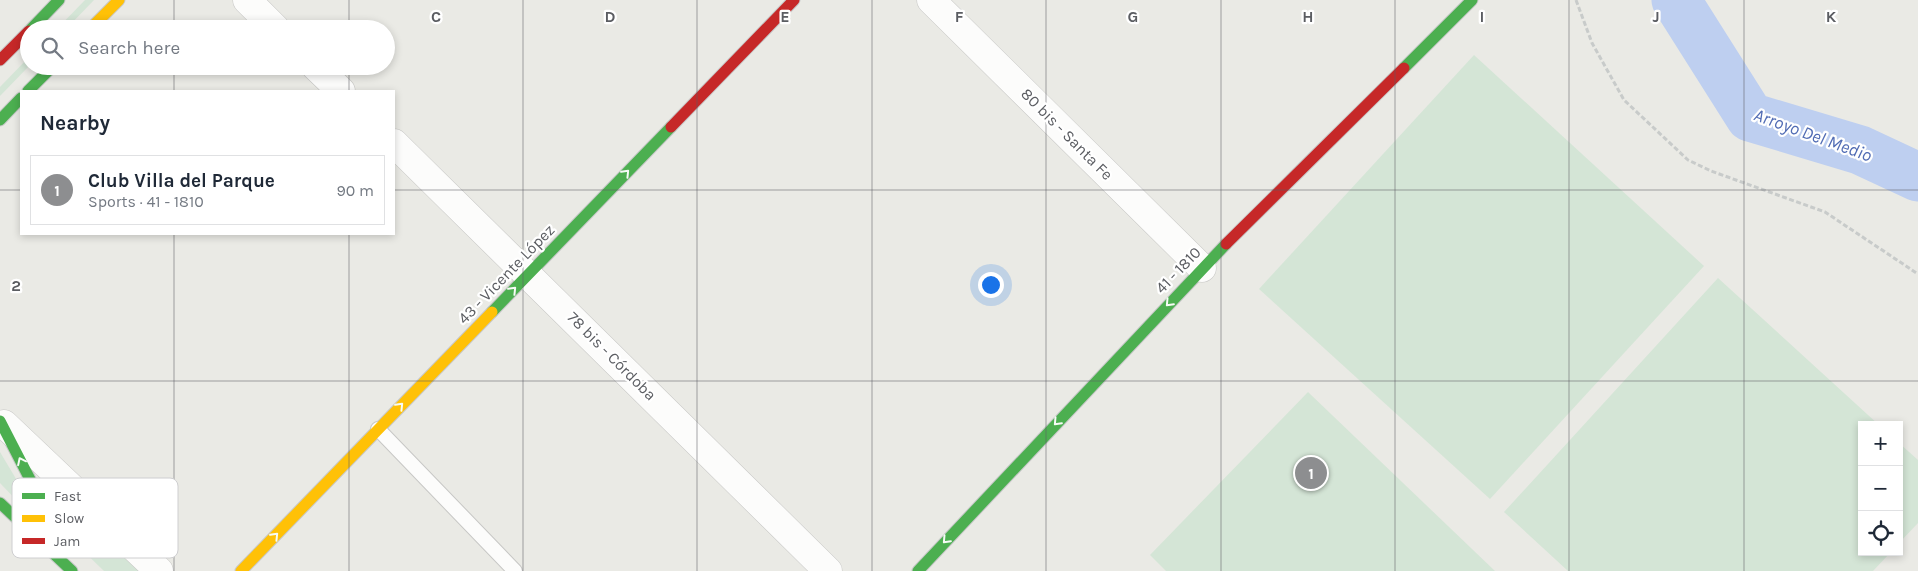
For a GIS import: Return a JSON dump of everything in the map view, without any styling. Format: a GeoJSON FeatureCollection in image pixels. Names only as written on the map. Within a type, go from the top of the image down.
{"type":"FeatureCollection","features":[{"type":"Feature","properties":{"kind":"main road"},"geometry":{"type":"LineString","coordinates":[[40,20],[59,0]]}},
{"type":"Feature","properties":{"kind":"main road"},"geometry":{"type":"LineString","coordinates":[[99,20],[118,0]]}},
{"type":"Feature","properties":{"kind":"main road","name":"43 - Vicente López"},"geometry":{"type":"LineString","coordinates":[[241,571],[794,0]]}},
{"type":"Feature","properties":{"kind":"main road","name":"41 - 1810"},"geometry":{"type":"LineString","coordinates":[[918,571],[1202,268],[1472,0]]}},
{"type":"Feature","properties":{"kind":"main road"},"geometry":{"type":"LineString","coordinates":[[0,60],[20,40]]}},
{"type":"Feature","properties":{"kind":"main road"},"geometry":{"type":"LineString","coordinates":[[29,90],[44,75]]}},
{"type":"Feature","properties":{"kind":"main road"},"geometry":{"type":"LineString","coordinates":[[0,120],[20,99]]}},
{"type":"Feature","properties":{"kind":"main road"},"geometry":{"type":"LineString","coordinates":[[2,422],[30,478]]}},
{"type":"Feature","properties":{"kind":"main road"},"geometry":{"type":"LineString","coordinates":[[0,503],[12,514]]}},
{"type":"Feature","properties":{"kind":"main road"},"geometry":{"type":"LineString","coordinates":[[59,558],[72,571]]}},
{"type":"Feature","properties":{"kind":"street"},"geometry":{"type":"LineString","coordinates":[[247,0],[267,20]]}},
{"type":"Feature","properties":{"kind":"street","name":"80 bis - Santa Fe"},"geometry":{"type":"LineString","coordinates":[[931,0],[1202,268]]}},
{"type":"Feature","properties":{"kind":"street"},"geometry":{"type":"LineString","coordinates":[[324,75],[340,90]]}},
{"type":"Feature","properties":{"kind":"street","name":"78 bis - Córdoba"},"geometry":{"type":"LineString","coordinates":[[395,144],[828,571]]}},
{"type":"Feature","properties":{"kind":"street"},"geometry":{"type":"LineString","coordinates":[[2,422],[61,478]]}},
{"type":"Feature","properties":{"kind":"street"},"geometry":{"type":"LineString","coordinates":[[145,558],[159,571]]}},
{"type":"Feature","properties":{"kind":"lane"},"geometry":{"type":"LineString","coordinates":[[378,429],[515,571]]}},
{"type":"Feature","properties":{"kind":"path"},"geometry":{"type":"LineString","coordinates":[[1576,0],[1592,43],[1624,100],[1688,160],[1710,171],[1825,212],[1918,274]]}},
{"type":"Feature","properties":{"kind":"green space"},"geometry":{"type":"Polygon","coordinates":[[[85,0],[94,0],[75,20],[66,20],[85,0]]]}},
{"type":"Feature","properties":{"kind":"green space"},"geometry":{"type":"Polygon","coordinates":[[[1474,55],[1704,266],[1490,499],[1259,289],[1474,55]]]}},
{"type":"Feature","properties":{"kind":"green space"},"geometry":{"type":"Polygon","coordinates":[[[20,66],[20,75],[0,96],[0,87],[20,66]]]}},
{"type":"Feature","properties":{"kind":"green space"},"geometry":{"type":"Polygon","coordinates":[[[1718,278],[1875,421],[1858,421],[1858,556],[1887,556],[1873,571],[1568,571],[1504,512],[1718,278]]]}},
{"type":"Feature","properties":{"kind":"green space"},"geometry":{"type":"Polygon","coordinates":[[[1308,392],[1495,571],[1166,571],[1150,555],[1308,392]]]}},
{"type":"Feature","properties":{"kind":"green space"},"geometry":{"type":"Polygon","coordinates":[[[1903,447],[1918,460],[1918,523],[1903,539],[1903,447]]]}},
{"type":"Feature","properties":{"kind":"green space"},"geometry":{"type":"Polygon","coordinates":[[[0,452],[15,478],[12,478],[12,496],[0,483],[0,452]]]}},
{"type":"Feature","properties":{"kind":"green space"},"geometry":{"type":"Polygon","coordinates":[[[91,558],[128,558],[141,571],[104,571],[91,558]]]}},
{"type":"Feature","properties":{"kind":"waterway","name":"Arroyo Del Medio"},"geometry":{"type":"LineString","coordinates":[[1676,0],[1750,117],[1860,150],[1918,177]]}},
{"type":"Feature","properties":{"kind":"traffic: fast"},"geometry":{"type":"LineString","coordinates":[[40,20],[59,0]]}},
{"type":"Feature","properties":{"kind":"traffic: fast"},"geometry":{"type":"LineString","coordinates":[[1404,68],[1472,0]]}},
{"type":"Feature","properties":{"kind":"traffic: fast"},"geometry":{"type":"LineString","coordinates":[[29,90],[44,75]]}},
{"type":"Feature","properties":{"kind":"traffic: fast"},"geometry":{"type":"LineString","coordinates":[[0,120],[20,99]]}},
{"type":"Feature","properties":{"kind":"traffic: fast"},"geometry":{"type":"LineString","coordinates":[[492,312],[671,127]]}},
{"type":"Feature","properties":{"kind":"traffic: fast"},"geometry":{"type":"LineString","coordinates":[[918,571],[1226,244]]}},
{"type":"Feature","properties":{"kind":"traffic: fast"},"geometry":{"type":"LineString","coordinates":[[0,421],[29,478]]}},
{"type":"Feature","properties":{"kind":"traffic: fast"},"geometry":{"type":"LineString","coordinates":[[0,503],[12,514]]}},
{"type":"Feature","properties":{"kind":"traffic: fast"},"geometry":{"type":"LineString","coordinates":[[58,558],[72,571]]}},
{"type":"Feature","properties":{"kind":"traffic: slow"},"geometry":{"type":"LineString","coordinates":[[99,20],[119,0]]}},
{"type":"Feature","properties":{"kind":"traffic: slow"},"geometry":{"type":"LineString","coordinates":[[241,571],[492,312]]}},
{"type":"Feature","properties":{"kind":"traffic: jam"},"geometry":{"type":"LineString","coordinates":[[671,127],[794,0]]}},
{"type":"Feature","properties":{"kind":"traffic: jam"},"geometry":{"type":"LineString","coordinates":[[0,60],[20,40]]}},
{"type":"Feature","properties":{"kind":"traffic: jam"},"geometry":{"type":"LineString","coordinates":[[1226,244],[1404,68]]}},
{"type":"Feature","properties":{"kind":"place","name":"Club Villa del Parque"},"geometry":{"type":"Point","coordinates":[1311,473]}}]}
